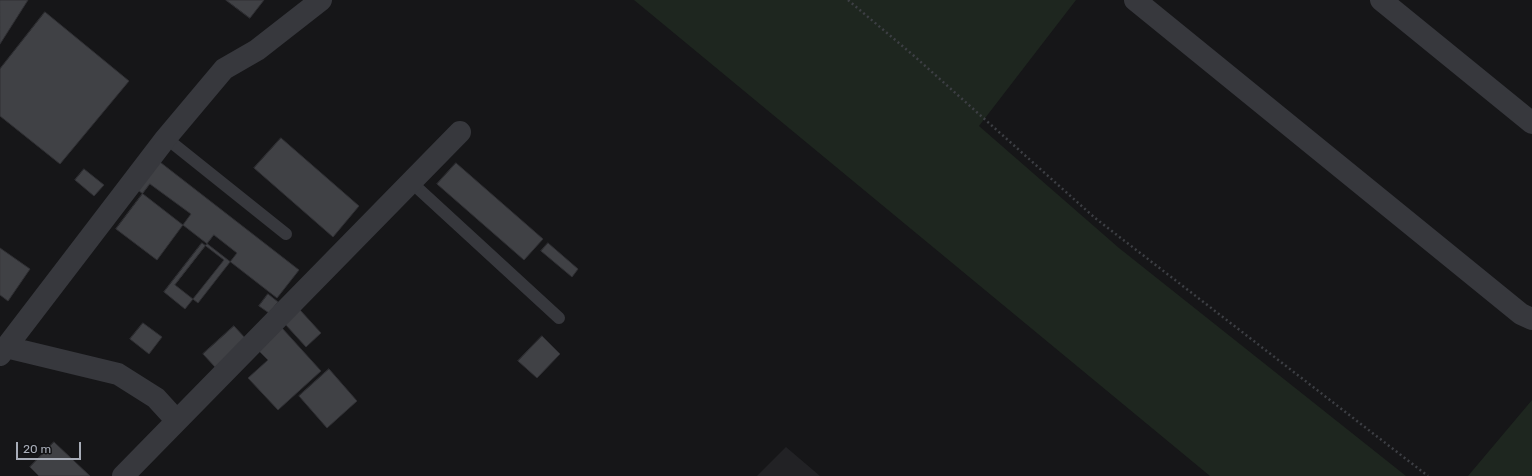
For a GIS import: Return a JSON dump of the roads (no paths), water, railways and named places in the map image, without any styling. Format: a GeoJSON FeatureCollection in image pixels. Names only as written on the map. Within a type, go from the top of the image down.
{"type":"FeatureCollection","features":[{"type":"Feature","properties":{"kind":"street"},"geometry":{"type":"LineString","coordinates":[[177,421],[156,398],[118,374],[3,351],[166,138],[224,69],[257,50],[321,0]]}},
{"type":"Feature","properties":{"kind":"street"},"geometry":{"type":"LineString","coordinates":[[1135,0],[1521,314],[1532,319]]}},
{"type":"Feature","properties":{"kind":"street"},"geometry":{"type":"LineString","coordinates":[[1381,0],[1532,123]]}},
{"type":"Feature","properties":{"kind":"street"},"geometry":{"type":"LineString","coordinates":[[123,476],[460,132]]}},
{"type":"Feature","properties":{"kind":"lane"},"geometry":{"type":"LineString","coordinates":[[166,138],[286,234]]}},
{"type":"Feature","properties":{"kind":"lane"},"geometry":{"type":"LineString","coordinates":[[410,182],[559,318]]}}]}
